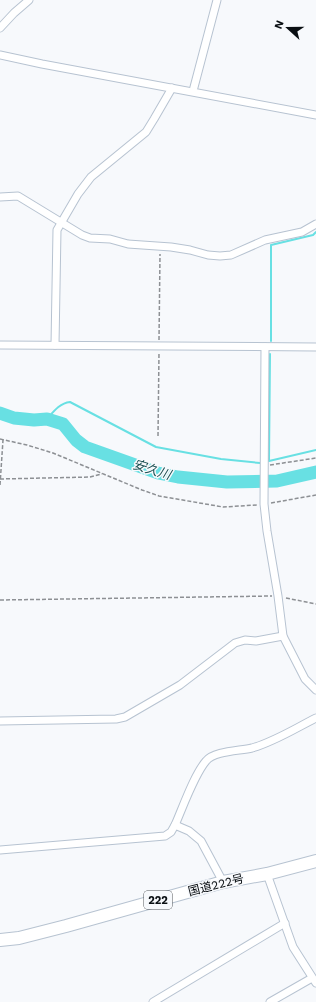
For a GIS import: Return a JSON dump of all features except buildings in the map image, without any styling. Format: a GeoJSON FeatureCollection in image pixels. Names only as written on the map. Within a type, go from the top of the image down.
{"type":"FeatureCollection","features":[{"type":"Feature","properties":{"kind":"highway","name":"国道222号"},"geometry":{"type":"LineString","coordinates":[[0,940],[19,938],[223,882],[267,874],[316,861]]}},
{"type":"Feature","properties":{"kind":"street"},"geometry":{"type":"LineString","coordinates":[[0,28],[29,0]]}},
{"type":"Feature","properties":{"kind":"street"},"geometry":{"type":"LineString","coordinates":[[193,91],[217,0]]}},
{"type":"Feature","properties":{"kind":"street"},"geometry":{"type":"LineString","coordinates":[[0,55],[316,115]]}},
{"type":"Feature","properties":{"kind":"street"},"geometry":{"type":"LineString","coordinates":[[55,345],[57,230],[84,185],[91,177],[146,132],[172,88]]}},
{"type":"Feature","properties":{"kind":"street"},"geometry":{"type":"LineString","coordinates":[[0,197],[18,196],[90,238],[110,238],[134,245],[160,246],[190,250],[208,255],[231,255],[265,240],[302,232],[316,224]]}},
{"type":"Feature","properties":{"kind":"street"},"geometry":{"type":"LineString","coordinates":[[0,345],[316,347]]}},
{"type":"Feature","properties":{"kind":"street"},"geometry":{"type":"LineString","coordinates":[[265,347],[264,504],[267,531],[283,636],[304,679],[316,690]]}},
{"type":"Feature","properties":{"kind":"street"},"geometry":{"type":"LineString","coordinates":[[0,721],[116,719],[125,717],[180,685],[235,643],[244,640],[256,641],[283,636]]}},
{"type":"Feature","properties":{"kind":"street"},"geometry":{"type":"LineString","coordinates":[[0,850],[165,836],[171,832],[175,825],[198,772],[206,761],[212,756],[253,747],[268,742],[316,718]]}},
{"type":"Feature","properties":{"kind":"street"},"geometry":{"type":"LineString","coordinates":[[175,825],[189,831],[201,841],[223,882]]}},
{"type":"Feature","properties":{"kind":"street"},"geometry":{"type":"LineString","coordinates":[[267,874],[293,947],[314,980],[270,1002]]}},
{"type":"Feature","properties":{"kind":"street"},"geometry":{"type":"LineString","coordinates":[[153,1002],[284,923]]}},
{"type":"Feature","properties":{"kind":"path"},"geometry":{"type":"LineString","coordinates":[[158,436],[160,246]]}},
{"type":"Feature","properties":{"kind":"path"},"geometry":{"type":"LineString","coordinates":[[0,439],[53,453],[142,490],[181,500],[223,506],[264,504],[316,495]]}},
{"type":"Feature","properties":{"kind":"path"},"geometry":{"type":"LineString","coordinates":[[0,485],[3,440]]}},
{"type":"Feature","properties":{"kind":"path"},"geometry":{"type":"LineString","coordinates":[[265,466],[316,458]]}},
{"type":"Feature","properties":{"kind":"path"},"geometry":{"type":"LineString","coordinates":[[0,479],[90,477],[102,474]]}},
{"type":"Feature","properties":{"kind":"path"},"geometry":{"type":"LineString","coordinates":[[0,600],[278,596],[316,604]]}},
{"type":"Feature","properties":{"kind":"waterway"},"geometry":{"type":"LineString","coordinates":[[271,341],[271,245],[313,235],[316,232]]}},
{"type":"Feature","properties":{"kind":"waterway"},"geometry":{"type":"LineString","coordinates":[[270,354],[269,461],[316,450]]}},
{"type":"Feature","properties":{"kind":"waterway"},"geometry":{"type":"LineString","coordinates":[[47,419],[60,406],[70,402],[156,447],[221,459],[260,463]]}},
{"type":"Feature","properties":{"kind":"waterway","name":"安久川"},"geometry":{"type":"LineString","coordinates":[[0,413],[14,418],[34,420],[47,419],[63,424],[76,440],[85,447],[158,473],[178,477],[227,482],[277,481],[316,472]]}}]}
